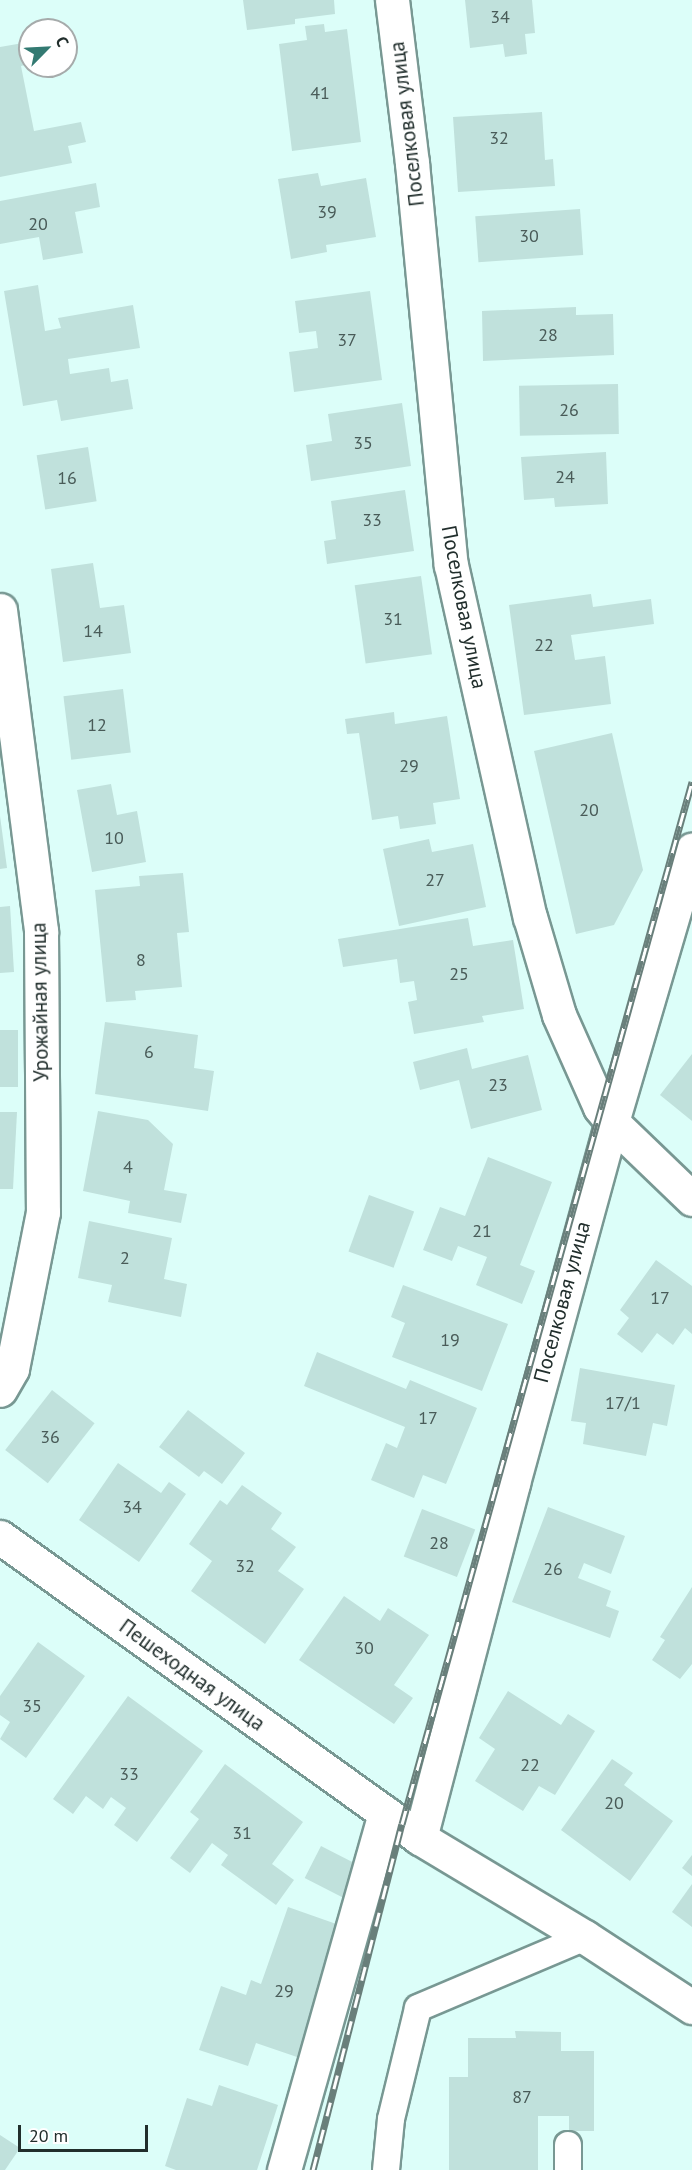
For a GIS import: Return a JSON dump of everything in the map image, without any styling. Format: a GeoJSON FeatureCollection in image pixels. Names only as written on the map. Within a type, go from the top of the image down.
{"type":"FeatureCollection","features":[{"type":"Feature","properties":{"kind":"street","name":"Поселковая улица"},"geometry":{"type":"LineString","coordinates":[[392,0],[412,163],[451,566],[530,917],[559,1015],[600,1107],[612,1122],[692,1199]]}},
{"type":"Feature","properties":{"kind":"street","name":"Урожайная улица"},"geometry":{"type":"LineString","coordinates":[[0,610],[41,931],[43,1212],[12,1369],[0,1390]]}},
{"type":"Feature","properties":{"kind":"street"},"geometry":{"type":"LineString","coordinates":[[612,1122],[692,850]]}},
{"type":"Feature","properties":{"kind":"street","name":"Поселковая улица"},"geometry":{"type":"LineString","coordinates":[[420,1838],[513,1483],[612,1122]]}},
{"type":"Feature","properties":{"kind":"street","name":"Пешеходная улица"},"geometry":{"type":"LineString","coordinates":[[0,1537],[420,1838],[585,1937],[692,2007]]}},
{"type":"Feature","properties":{"kind":"street"},"geometry":{"type":"LineString","coordinates":[[284,2170],[385,1813]]}},
{"type":"Feature","properties":{"kind":"lane"},"geometry":{"type":"LineString","coordinates":[[386,2170],[391,2119],[418,2008],[585,1937]]}},
{"type":"Feature","properties":{"kind":"building"},"geometry":{"type":"Polygon","coordinates":[[[243,0],[334,0],[335,14],[295,19],[295,24],[247,30],[243,0]]]}},
{"type":"Feature","properties":{"kind":"building"},"geometry":{"type":"Polygon","coordinates":[[[465,0],[532,0],[535,33],[525,34],[527,54],[505,57],[503,44],[470,48],[465,0]]]}},
{"type":"Feature","properties":{"kind":"building"},"geometry":{"type":"Polygon","coordinates":[[[324,24],[325,32],[347,29],[361,142],[292,151],[279,44],[307,40],[305,26],[324,24]]]}},
{"type":"Feature","properties":{"kind":"building"},"geometry":{"type":"Polygon","coordinates":[[[18,44],[18,78],[23,78],[34,131],[81,122],[86,142],[68,146],[72,163],[0,177],[0,47],[18,44]]]}},
{"type":"Feature","properties":{"kind":"building"},"geometry":{"type":"Polygon","coordinates":[[[542,112],[545,160],[553,159],[555,186],[458,192],[453,117],[542,112]]]}},
{"type":"Feature","properties":{"kind":"building"},"geometry":{"type":"Polygon","coordinates":[[[318,173],[321,186],[366,178],[376,237],[326,245],[327,252],[291,259],[278,179],[318,173]]]}},
{"type":"Feature","properties":{"kind":"building"},"geometry":{"type":"Polygon","coordinates":[[[96,183],[100,207],[75,212],[83,253],[43,260],[39,237],[0,244],[0,201],[96,183]]]}},
{"type":"Feature","properties":{"kind":"building"},"geometry":{"type":"Polygon","coordinates":[[[580,209],[583,255],[478,262],[475,216],[580,209]]]}},
{"type":"Feature","properties":{"kind":"building"},"geometry":{"type":"Polygon","coordinates":[[[38,285],[45,331],[61,328],[58,318],[133,305],[140,348],[68,359],[70,374],[109,368],[111,382],[128,379],[133,409],[61,421],[57,400],[23,406],[4,291],[38,285]]]}},
{"type":"Feature","properties":{"kind":"building"},"geometry":{"type":"Polygon","coordinates":[[[370,291],[382,380],[294,392],[289,352],[318,348],[316,331],[299,333],[295,301],[370,291]]]}},
{"type":"Feature","properties":{"kind":"building"},"geometry":{"type":"Polygon","coordinates":[[[576,307],[576,315],[613,314],[614,355],[483,361],[482,311],[576,307]]]}},
{"type":"Feature","properties":{"kind":"building"},"geometry":{"type":"Polygon","coordinates":[[[618,384],[619,434],[520,436],[519,386],[618,384]]]}},
{"type":"Feature","properties":{"kind":"building"},"geometry":{"type":"Polygon","coordinates":[[[402,403],[411,466],[311,481],[306,445],[332,441],[328,414],[402,403]]]}},
{"type":"Feature","properties":{"kind":"building"},"geometry":{"type":"Polygon","coordinates":[[[88,447],[97,501],[45,509],[37,455],[88,447]]]}},
{"type":"Feature","properties":{"kind":"building"},"geometry":{"type":"Polygon","coordinates":[[[606,452],[608,504],[555,507],[554,498],[524,500],[521,457],[606,452]]]}},
{"type":"Feature","properties":{"kind":"building"},"geometry":{"type":"Polygon","coordinates":[[[405,490],[414,551],[327,564],[324,541],[336,539],[331,501],[405,490]]]}},
{"type":"Feature","properties":{"kind":"building"},"geometry":{"type":"Polygon","coordinates":[[[93,563],[100,608],[124,605],[131,653],[63,662],[51,569],[93,563]]]}},
{"type":"Feature","properties":{"kind":"building"},"geometry":{"type":"Polygon","coordinates":[[[421,576],[432,654],[366,664],[355,585],[421,576]]]}},
{"type":"Feature","properties":{"kind":"building"},"geometry":{"type":"Polygon","coordinates":[[[591,594],[593,607],[651,599],[654,624],[571,635],[575,660],[605,656],[611,704],[524,715],[509,605],[591,594]]]}},
{"type":"Feature","properties":{"kind":"building"},"geometry":{"type":"Polygon","coordinates":[[[123,689],[131,753],[71,760],[63,696],[123,689]]]}},
{"type":"Feature","properties":{"kind":"building"},"geometry":{"type":"Polygon","coordinates":[[[394,712],[395,724],[447,716],[460,799],[433,803],[436,824],[400,829],[398,816],[372,820],[359,733],[347,734],[345,719],[394,712]]]}},
{"type":"Feature","properties":{"kind":"building"},"geometry":{"type":"Polygon","coordinates":[[[612,733],[643,870],[614,925],[576,934],[534,751],[612,733]]]}},
{"type":"Feature","properties":{"kind":"building"},"geometry":{"type":"Polygon","coordinates":[[[111,784],[117,815],[137,811],[146,862],[92,872],[77,790],[111,784]]]}},
{"type":"Feature","properties":{"kind":"building"},"geometry":{"type":"Polygon","coordinates":[[[0,816],[7,868],[0,869],[0,816]]]}},
{"type":"Feature","properties":{"kind":"building"},"geometry":{"type":"Polygon","coordinates":[[[429,839],[432,852],[473,844],[486,907],[399,926],[383,849],[429,839]]]}},
{"type":"Feature","properties":{"kind":"building"},"geometry":{"type":"Polygon","coordinates":[[[183,873],[189,932],[177,933],[182,987],[135,991],[136,1000],[106,1002],[95,890],[140,886],[139,876],[183,873]]]}},
{"type":"Feature","properties":{"kind":"building"},"geometry":{"type":"Polygon","coordinates":[[[10,906],[14,972],[0,973],[0,907],[10,906]]]}},
{"type":"Feature","properties":{"kind":"building"},"geometry":{"type":"Polygon","coordinates":[[[468,918],[473,946],[513,940],[524,1009],[482,1016],[484,1022],[414,1034],[408,1002],[417,1000],[414,981],[400,983],[397,959],[343,967],[338,939],[468,918]]]}},
{"type":"Feature","properties":{"kind":"building"},"geometry":{"type":"Polygon","coordinates":[[[105,1022],[198,1035],[194,1068],[214,1071],[208,1111],[95,1094],[105,1022]]]}},
{"type":"Feature","properties":{"kind":"building"},"geometry":{"type":"Polygon","coordinates":[[[0,1030],[18,1030],[18,1087],[0,1087],[0,1030]]]}},
{"type":"Feature","properties":{"kind":"building"},"geometry":{"type":"Polygon","coordinates":[[[467,1048],[472,1069],[528,1055],[542,1110],[471,1129],[459,1080],[420,1090],[413,1062],[467,1048]]]}},
{"type":"Feature","properties":{"kind":"building"},"geometry":{"type":"Polygon","coordinates":[[[692,1054],[692,1121],[660,1095],[692,1054]]]}},
{"type":"Feature","properties":{"kind":"building"},"geometry":{"type":"Polygon","coordinates":[[[98,1111],[148,1120],[173,1144],[164,1190],[187,1194],[181,1223],[128,1213],[130,1201],[83,1191],[98,1111]]]}},
{"type":"Feature","properties":{"kind":"building"},"geometry":{"type":"Polygon","coordinates":[[[0,1112],[17,1112],[13,1189],[0,1189],[0,1112]]]}},
{"type":"Feature","properties":{"kind":"building"},"geometry":{"type":"Polygon","coordinates":[[[488,1157],[552,1182],[520,1265],[535,1271],[522,1304],[476,1285],[487,1257],[458,1246],[452,1261],[423,1250],[440,1207],[465,1216],[488,1157]]]}},
{"type":"Feature","properties":{"kind":"building"},"geometry":{"type":"Polygon","coordinates":[[[369,1195],[414,1211],[394,1268],[348,1251],[369,1195]]]}},
{"type":"Feature","properties":{"kind":"building"},"geometry":{"type":"Polygon","coordinates":[[[89,1221],[172,1238],[164,1279],[187,1284],[181,1317],[108,1302],[112,1285],[78,1278],[89,1221]]]}},
{"type":"Feature","properties":{"kind":"building"},"geometry":{"type":"Polygon","coordinates":[[[656,1260],[692,1286],[692,1334],[685,1328],[673,1345],[657,1333],[642,1353],[617,1334],[629,1318],[620,1310],[656,1260]]]}},
{"type":"Feature","properties":{"kind":"building"},"geometry":{"type":"Polygon","coordinates":[[[403,1285],[508,1324],[482,1391],[392,1357],[405,1323],[391,1317],[403,1285]]]}},
{"type":"Feature","properties":{"kind":"building"},"geometry":{"type":"Polygon","coordinates":[[[317,1352],[406,1389],[410,1380],[477,1408],[446,1484],[423,1475],[414,1498],[371,1480],[386,1443],[397,1448],[405,1427],[304,1386],[317,1352]]]}},
{"type":"Feature","properties":{"kind":"building"},"geometry":{"type":"Polygon","coordinates":[[[580,1368],[675,1385],[667,1426],[653,1423],[646,1456],[583,1444],[586,1423],[571,1421],[580,1368]]]}},
{"type":"Feature","properties":{"kind":"building"},"geometry":{"type":"Polygon","coordinates":[[[52,1390],[95,1423],[48,1483],[5,1450],[52,1390]]]}},
{"type":"Feature","properties":{"kind":"building"},"geometry":{"type":"Polygon","coordinates":[[[188,1410],[245,1453],[222,1484],[204,1471],[199,1477],[159,1447],[188,1410]]]}},
{"type":"Feature","properties":{"kind":"building"},"geometry":{"type":"Polygon","coordinates":[[[118,1463],[161,1493],[169,1482],[186,1494],[139,1562],[79,1520],[118,1463]]]}},
{"type":"Feature","properties":{"kind":"building"},"geometry":{"type":"Polygon","coordinates":[[[242,1485],[282,1513],[271,1529],[296,1547],[278,1571],[304,1589],[265,1644],[191,1591],[212,1561],[189,1544],[220,1500],[227,1505],[242,1485]]]}},
{"type":"Feature","properties":{"kind":"building"},"geometry":{"type":"Polygon","coordinates":[[[548,1507],[625,1536],[611,1574],[584,1563],[578,1578],[611,1591],[606,1606],[619,1611],[610,1638],[512,1602],[548,1507]]]}},
{"type":"Feature","properties":{"kind":"building"},"geometry":{"type":"Polygon","coordinates":[[[422,1509],[475,1529],[457,1577],[404,1557],[422,1509]]]}},
{"type":"Feature","properties":{"kind":"building"},"geometry":{"type":"Polygon","coordinates":[[[692,1587],[692,1664],[680,1679],[652,1660],[665,1640],[660,1637],[692,1587]]]}},
{"type":"Feature","properties":{"kind":"building"},"geometry":{"type":"Polygon","coordinates":[[[344,1596],[380,1621],[388,1608],[429,1635],[394,1685],[413,1698],[394,1724],[299,1660],[344,1596]]]}},
{"type":"Feature","properties":{"kind":"building"},"geometry":{"type":"Polygon","coordinates":[[[38,1642],[85,1676],[26,1758],[0,1739],[10,1722],[0,1715],[0,1696],[38,1642]]]}},
{"type":"Feature","properties":{"kind":"building"},"geometry":{"type":"Polygon","coordinates":[[[508,1691],[561,1725],[568,1714],[595,1731],[555,1795],[539,1786],[523,1811],[475,1781],[495,1749],[479,1738],[508,1691]]]}},
{"type":"Feature","properties":{"kind":"building"},"geometry":{"type":"Polygon","coordinates":[[[128,1696],[203,1751],[137,1842],[114,1825],[126,1808],[111,1797],[103,1809],[86,1796],[73,1814],[53,1799],[128,1696]]]}},
{"type":"Feature","properties":{"kind":"building"},"geometry":{"type":"Polygon","coordinates":[[[612,1759],[633,1773],[624,1785],[673,1821],[630,1881],[561,1830],[612,1759]]]}},
{"type":"Feature","properties":{"kind":"building"},"geometry":{"type":"Polygon","coordinates":[[[225,1764],[303,1822],[272,1864],[294,1880],[276,1905],[221,1865],[228,1855],[212,1843],[190,1873],[170,1858],[199,1819],[190,1812],[225,1764]]]}},
{"type":"Feature","properties":{"kind":"building"},"geometry":{"type":"Polygon","coordinates":[[[321,1846],[361,1866],[345,1899],[305,1878],[321,1846]]]}},
{"type":"Feature","properties":{"kind":"building"},"geometry":{"type":"Polygon","coordinates":[[[692,1855],[692,1876],[682,1868],[692,1855]]]}},
{"type":"Feature","properties":{"kind":"building"},"geometry":{"type":"Polygon","coordinates":[[[692,1884],[692,1927],[672,1912],[692,1884]]]}},
{"type":"Feature","properties":{"kind":"building"},"geometry":{"type":"Polygon","coordinates":[[[288,1907],[342,1926],[297,2057],[256,2043],[248,2066],[199,2050],[221,1986],[246,1995],[251,1980],[261,1984],[288,1907]]]}},
{"type":"Feature","properties":{"kind":"building"},"geometry":{"type":"Polygon","coordinates":[[[515,2031],[561,2032],[561,2051],[594,2051],[594,2131],[569,2131],[569,2116],[538,2116],[538,2170],[449,2170],[449,2077],[468,2077],[468,2038],[516,2038],[515,2031]]]}},
{"type":"Feature","properties":{"kind":"building"},"geometry":{"type":"Polygon","coordinates":[[[219,2085],[278,2105],[257,2170],[176,2170],[165,2166],[187,2098],[212,2106],[219,2085]]]}},
{"type":"Feature","properties":{"kind":"building"},"geometry":{"type":"Polygon","coordinates":[[[0,2135],[20,2148],[5,2170],[0,2170],[0,2135]]]}},
{"type":"Feature","properties":{"kind":"railway"},"geometry":{"type":"LineString","coordinates":[[313,2170],[402,1824],[692,782]]}}]}
